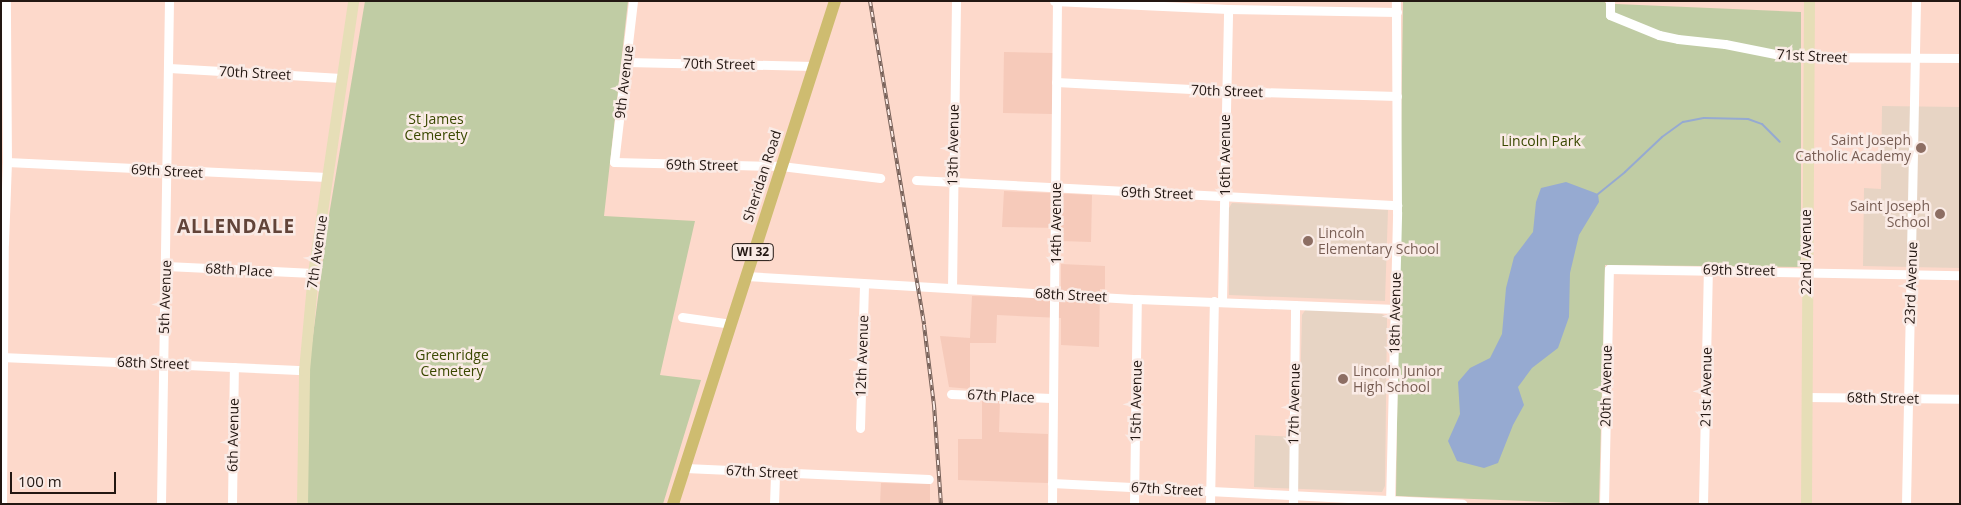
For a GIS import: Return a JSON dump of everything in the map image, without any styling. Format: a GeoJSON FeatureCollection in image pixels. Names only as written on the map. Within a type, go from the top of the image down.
{"type":"FeatureCollection","features":[{"type":"Feature","properties":{"kind":"main road","name":"Sheridan Road"},"geometry":{"type":"LineString","coordinates":[[674,504],[835,1]]}},
{"type":"Feature","properties":{"kind":"street"},"geometry":{"type":"LineString","coordinates":[[2,504],[2,243],[7,162],[4,133],[6,1]]}},
{"type":"Feature","properties":{"kind":"street","name":"5th Avenue"},"geometry":{"type":"LineString","coordinates":[[161,504],[170,1]]}},
{"type":"Feature","properties":{"kind":"street","name":"7th Avenue"},"geometry":{"type":"LineString","coordinates":[[302,504],[304,370],[312,273],[353,1]]}},
{"type":"Feature","properties":{"kind":"street","name":"9th Avenue"},"geometry":{"type":"LineString","coordinates":[[614,162],[633,1]]}},
{"type":"Feature","properties":{"kind":"street","name":"13th Avenue"},"geometry":{"type":"LineString","coordinates":[[952,288],[956,1]]}},
{"type":"Feature","properties":{"kind":"street"},"geometry":{"type":"LineString","coordinates":[[1056,1],[1214,5],[1228,9],[1243,5],[1397,12]]}},
{"type":"Feature","properties":{"kind":"street","name":"14th Avenue"},"geometry":{"type":"LineString","coordinates":[[1052,504],[1051,398],[1055,294],[1056,1]]}},
{"type":"Feature","properties":{"kind":"street","name":"18th Avenue"},"geometry":{"type":"LineString","coordinates":[[1390,502],[1396,308],[1398,96],[1396,1]]}},
{"type":"Feature","properties":{"kind":"street","name":"71st Street"},"geometry":{"type":"LineString","coordinates":[[1610,1],[1610,14],[1660,35],[1678,39],[1725,44],[1784,56],[1960,58]]}},
{"type":"Feature","properties":{"kind":"street","name":"22nd Avenue"},"geometry":{"type":"LineString","coordinates":[[1806,504],[1809,1]]}},
{"type":"Feature","properties":{"kind":"street","name":"23rd Avenue"},"geometry":{"type":"LineString","coordinates":[[1906,504],[1916,1]]}},
{"type":"Feature","properties":{"kind":"street","name":"16th Avenue"},"geometry":{"type":"LineString","coordinates":[[1210,504],[1218,301],[1225,196],[1225,91],[1228,9]]}},
{"type":"Feature","properties":{"kind":"street","name":"70th Street"},"geometry":{"type":"LineString","coordinates":[[626,62],[813,66]]}},
{"type":"Feature","properties":{"kind":"street","name":"70th Street"},"geometry":{"type":"LineString","coordinates":[[169,68],[340,78]]}},
{"type":"Feature","properties":{"kind":"street","name":"70th Street"},"geometry":{"type":"LineString","coordinates":[[1056,82],[1225,91],[1398,96]]}},
{"type":"Feature","properties":{"kind":"street","name":"69th Street"},"geometry":{"type":"LineString","coordinates":[[7,162],[327,177]]}},
{"type":"Feature","properties":{"kind":"street","name":"69th Street"},"geometry":{"type":"LineString","coordinates":[[614,162],[781,166],[880,178]]}},
{"type":"Feature","properties":{"kind":"street","name":"69th Street"},"geometry":{"type":"LineString","coordinates":[[916,180],[1056,189],[1397,205]]}},
{"type":"Feature","properties":{"kind":"street","name":"68th Place"},"geometry":{"type":"LineString","coordinates":[[166,266],[312,273]]}},
{"type":"Feature","properties":{"kind":"street","name":"69th Street"},"geometry":{"type":"LineString","coordinates":[[1609,269],[1960,274]]}},
{"type":"Feature","properties":{"kind":"street","name":"20th Avenue"},"geometry":{"type":"LineString","coordinates":[[1604,504],[1609,269]]}},
{"type":"Feature","properties":{"kind":"street","name":"21st Avenue"},"geometry":{"type":"LineString","coordinates":[[1703,504],[1708,270]]}},
{"type":"Feature","properties":{"kind":"street","name":"68th Street"},"geometry":{"type":"LineString","coordinates":[[746,276],[1055,294],[1396,308]]}},
{"type":"Feature","properties":{"kind":"street","name":"12th Avenue"},"geometry":{"type":"LineString","coordinates":[[860,428],[864,284]]}},
{"type":"Feature","properties":{"kind":"street","name":"15th Avenue"},"geometry":{"type":"LineString","coordinates":[[1134,504],[1137,298]]}},
{"type":"Feature","properties":{"kind":"street","name":"17th Avenue"},"geometry":{"type":"LineString","coordinates":[[1293,500],[1296,305]]}},
{"type":"Feature","properties":{"kind":"street"},"geometry":{"type":"LineString","coordinates":[[682,317],[732,324]]}},
{"type":"Feature","properties":{"kind":"street","name":"68th Street"},"geometry":{"type":"LineString","coordinates":[[2,357],[304,370]]}},
{"type":"Feature","properties":{"kind":"street","name":"6th Avenue"},"geometry":{"type":"LineString","coordinates":[[232,504],[234,367]]}},
{"type":"Feature","properties":{"kind":"street","name":"67th Place"},"geometry":{"type":"LineString","coordinates":[[951,394],[1051,398]]}},
{"type":"Feature","properties":{"kind":"street","name":"68th Street"},"geometry":{"type":"LineString","coordinates":[[1807,397],[1960,399]]}},
{"type":"Feature","properties":{"kind":"street","name":"67th Street"},"geometry":{"type":"LineString","coordinates":[[685,468],[928,479]]}},
{"type":"Feature","properties":{"kind":"street"},"geometry":{"type":"LineString","coordinates":[[774,504],[775,473]]}},
{"type":"Feature","properties":{"kind":"street","name":"67th Street"},"geometry":{"type":"LineString","coordinates":[[1052,483],[1210,491],[1293,500],[1462,504]]}},
{"type":"Feature","properties":{"kind":"shaded area"},"geometry":{"type":"Polygon","coordinates":[[[1004,52],[1053,53],[1052,114],[1003,113],[1004,52]]]}},
{"type":"Feature","properties":{"kind":"shaded area","name":"Saint Joseph Catholic Academy"},"geometry":{"type":"Polygon","coordinates":[[[1882,106],[1960,107],[1960,268],[1863,266],[1864,188],[1881,189],[1882,106]]]}},
{"type":"Feature","properties":{"kind":"shaded area"},"geometry":{"type":"Polygon","coordinates":[[[1004,191],[1092,195],[1091,242],[1061,241],[1060,228],[1002,227],[1004,191]]]}},
{"type":"Feature","properties":{"kind":"shaded area","name":"Lincoln Elementary School"},"geometry":{"type":"Polygon","coordinates":[[[1232,203],[1388,210],[1385,301],[1229,295],[1229,208],[1232,203]]]}},
{"type":"Feature","properties":{"kind":"shaded area"},"geometry":{"type":"Polygon","coordinates":[[[1061,264],[1105,266],[1105,289],[1100,289],[1099,347],[1061,345],[1061,318],[997,315],[996,343],[970,343],[970,389],[949,387],[940,336],[970,338],[972,296],[1061,298],[1061,264]]]}},
{"type":"Feature","properties":{"kind":"shaded area","name":"Lincoln Junior High School"},"geometry":{"type":"Polygon","coordinates":[[[1306,309],[1382,314],[1387,317],[1385,486],[1382,492],[1254,487],[1255,435],[1299,437],[1302,315],[1306,309]]]}},
{"type":"Feature","properties":{"kind":"shaded area"},"geometry":{"type":"Polygon","coordinates":[[[982,399],[1000,400],[999,432],[1048,434],[1048,483],[958,480],[958,439],[982,439],[982,399]]]}},
{"type":"Feature","properties":{"kind":"shaded area"},"geometry":{"type":"Polygon","coordinates":[[[881,483],[930,484],[930,504],[880,504],[881,483]]]}},
{"type":"Feature","properties":{"kind":"green space","name":"Greenridge Cemetery"},"geometry":{"type":"Polygon","coordinates":[[[365,1],[628,1],[604,216],[695,221],[660,375],[701,380],[663,504],[307,504],[309,366],[328,221],[365,1]]]}},
{"type":"Feature","properties":{"kind":"green space","name":"Lincoln Park"},"geometry":{"type":"Polygon","coordinates":[[[1403,1],[1605,1],[1605,3],[1616,4],[1801,12],[1801,267],[1605,265],[1599,504],[1396,496],[1403,1]]]}},
{"type":"Feature","properties":{"kind":"water"},"geometry":{"type":"Polygon","coordinates":[[[1566,182],[1598,194],[1599,202],[1579,235],[1570,273],[1569,317],[1558,348],[1532,368],[1518,387],[1524,405],[1513,425],[1498,463],[1484,468],[1457,461],[1448,441],[1460,414],[1458,382],[1470,368],[1490,358],[1502,334],[1506,288],[1514,257],[1533,232],[1536,202],[1541,188],[1566,182]]]}},
{"type":"Feature","properties":{"kind":"waterway"},"geometry":{"type":"LineString","coordinates":[[1598,194],[1625,172],[1662,137],[1683,122],[1704,118],[1748,119],[1762,124],[1780,142]]}},
{"type":"Feature","properties":{"kind":"railway"},"geometry":{"type":"LineString","coordinates":[[870,1],[924,325],[934,405],[941,504]]}},
{"type":"Feature","properties":{"kind":"place","name":"Saint Joseph Catholic Academy"},"geometry":{"type":"Point","coordinates":[1921,148]}},
{"type":"Feature","properties":{"kind":"place","name":"Saint Joseph School"},"geometry":{"type":"Point","coordinates":[1940,214]}},
{"type":"Feature","properties":{"kind":"place","name":"Lincoln Elementary School"},"geometry":{"type":"Point","coordinates":[1308,241]}},
{"type":"Feature","properties":{"kind":"place","name":"Lincoln Junior High School"},"geometry":{"type":"Point","coordinates":[1343,379]}},
{"type":"Feature","properties":{"kind":"district","name":"ALLENDALE"},"geometry":{"type":"Point","coordinates":[236,227]}},
{"type":"Feature","properties":{"kind":"park label","name":"St James Cemerety"},"geometry":{"type":"Point","coordinates":[436,128]}}]}
